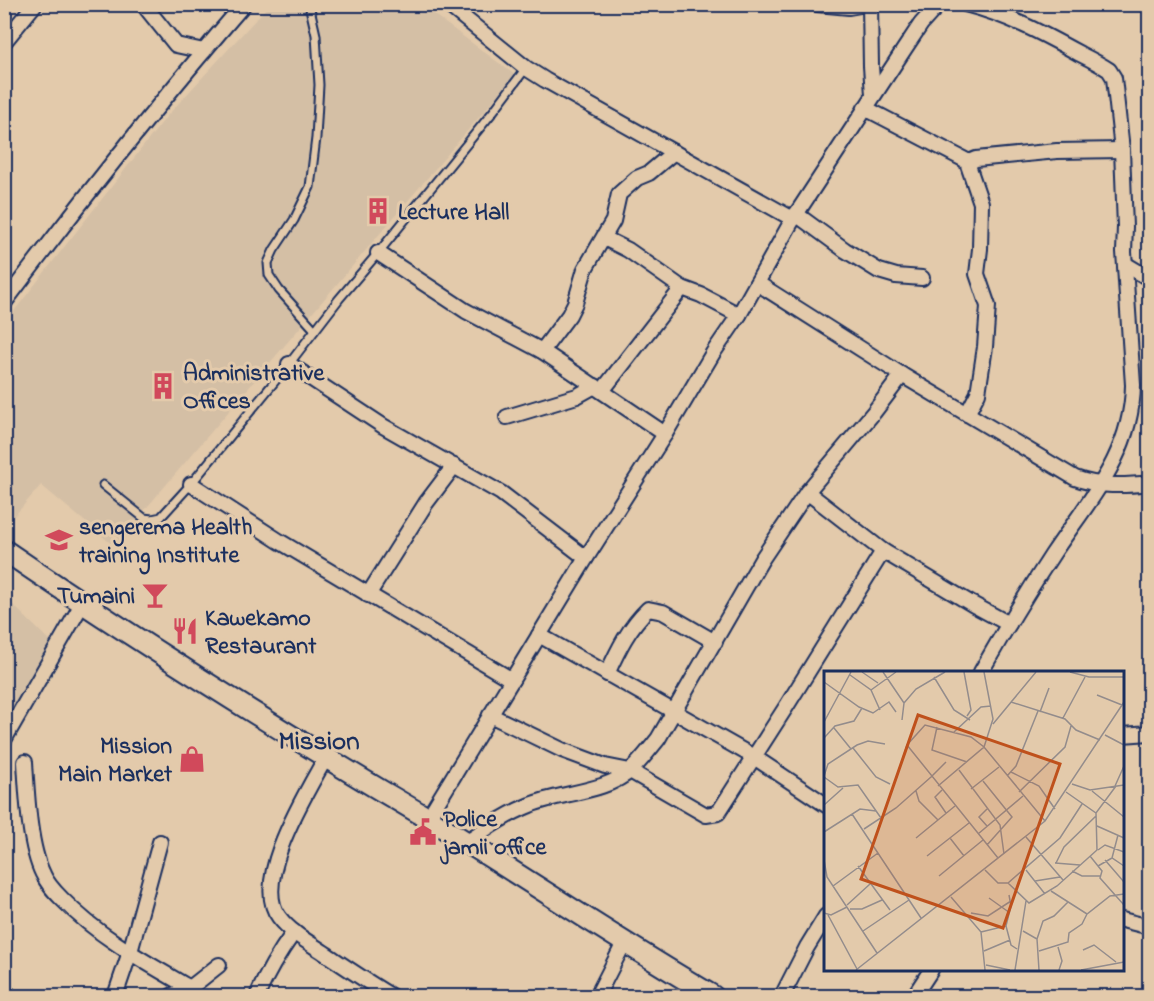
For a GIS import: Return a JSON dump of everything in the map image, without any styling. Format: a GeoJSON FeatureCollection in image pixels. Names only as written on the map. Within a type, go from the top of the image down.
{"type":"FeatureCollection","features":[{"type":"Feature","properties":{"kind":"main road"},"geometry":{"type":"LineString","coordinates":[[4,550],[82,604],[326,758],[428,818],[624,943],[713,996]]}},
{"type":"Feature","properties":{"kind":"street"},"geometry":{"type":"LineString","coordinates":[[4,42],[35,4]]}},
{"type":"Feature","properties":{"kind":"street"},"geometry":{"type":"LineString","coordinates":[[143,4],[176,45],[204,51]]}},
{"type":"Feature","properties":{"kind":"street"},"geometry":{"type":"LineString","coordinates":[[4,303],[160,103],[244,4]]}},
{"type":"Feature","properties":{"kind":"street"},"geometry":{"type":"LineString","coordinates":[[447,4],[526,68],[545,80],[795,217],[879,271],[897,276],[922,278]]}},
{"type":"Feature","properties":{"kind":"street"},"geometry":{"type":"LineString","coordinates":[[817,4],[849,7],[868,4],[873,95]]}},
{"type":"Feature","properties":{"kind":"street"},"geometry":{"type":"LineString","coordinates":[[428,818],[586,558],[739,315],[795,217],[921,24],[939,4]]}},
{"type":"Feature","properties":{"kind":"street"},"geometry":{"type":"LineString","coordinates":[[964,4],[991,11],[1053,38],[1109,70],[1114,78],[1122,150],[1124,252],[1133,385],[1133,405],[1129,424],[1102,485],[1052,555],[982,671]]}},
{"type":"Feature","properties":{"kind":"street"},"geometry":{"type":"LineString","coordinates":[[865,108],[969,162]]}},
{"type":"Feature","properties":{"kind":"street"},"geometry":{"type":"LineString","coordinates":[[969,162],[976,159],[1057,151],[1122,150]]}},
{"type":"Feature","properties":{"kind":"street"},"geometry":{"type":"LineString","coordinates":[[542,351],[569,315],[575,303],[585,269],[613,221],[619,194],[674,152]]}},
{"type":"Feature","properties":{"kind":"street"},"geometry":{"type":"LineString","coordinates":[[967,414],[978,393],[986,347],[988,306],[977,274],[981,203],[968,165],[969,162]]}},
{"type":"Feature","properties":{"kind":"street"},"geometry":{"type":"LineString","coordinates":[[604,238],[628,250],[682,288],[701,295],[739,315]]}},
{"type":"Feature","properties":{"kind":"street"},"geometry":{"type":"LineString","coordinates":[[378,253],[466,311],[542,351],[665,434]]}},
{"type":"Feature","properties":{"kind":"street"},"geometry":{"type":"LineString","coordinates":[[1125,264],[1149,279]]}},
{"type":"Feature","properties":{"kind":"street"},"geometry":{"type":"LineString","coordinates":[[757,283],[902,375],[1075,478],[1102,485],[1149,483]]}},
{"type":"Feature","properties":{"kind":"street"},"geometry":{"type":"LineString","coordinates":[[507,417],[598,388],[682,288]]}},
{"type":"Feature","properties":{"kind":"street"},"geometry":{"type":"LineString","coordinates":[[289,364],[383,426],[501,493],[586,558]]}},
{"type":"Feature","properties":{"kind":"street"},"geometry":{"type":"LineString","coordinates":[[466,842],[507,815],[530,805],[596,788],[630,771],[658,739],[762,559],[807,492],[902,375]]}},
{"type":"Feature","properties":{"kind":"street"},"geometry":{"type":"LineString","coordinates":[[369,595],[421,511],[454,466]]}},
{"type":"Feature","properties":{"kind":"street"},"geometry":{"type":"LineString","coordinates":[[191,484],[279,541],[512,680]]}},
{"type":"Feature","properties":{"kind":"street"},"geometry":{"type":"LineString","coordinates":[[807,492],[883,551],[1009,624]]}},
{"type":"Feature","properties":{"kind":"street"},"geometry":{"type":"LineString","coordinates":[[490,715],[562,750],[605,766],[630,771],[705,815],[718,813],[883,551]]}},
{"type":"Feature","properties":{"kind":"street"},"geometry":{"type":"LineString","coordinates":[[4,740],[82,604]]}},
{"type":"Feature","properties":{"kind":"street"},"geometry":{"type":"LineString","coordinates":[[607,674],[635,621],[648,609],[663,612],[715,642]]}},
{"type":"Feature","properties":{"kind":"street"},"geometry":{"type":"LineString","coordinates":[[539,635],[754,757],[824,804]]}},
{"type":"Feature","properties":{"kind":"street"},"geometry":{"type":"LineString","coordinates":[[1124,735],[1149,733]]}},
{"type":"Feature","properties":{"kind":"street"},"geometry":{"type":"LineString","coordinates":[[326,758],[296,812],[273,869],[270,894],[278,916],[294,932],[391,996]]}},
{"type":"Feature","properties":{"kind":"street"},"geometry":{"type":"LineString","coordinates":[[25,762],[35,852],[43,875],[56,893],[79,916],[130,952],[190,988]]}},
{"type":"Feature","properties":{"kind":"street"},"geometry":{"type":"LineString","coordinates":[[115,996],[130,952],[160,842]]}},
{"type":"Feature","properties":{"kind":"street"},"geometry":{"type":"LineString","coordinates":[[782,996],[824,918]]}},
{"type":"Feature","properties":{"kind":"street"},"geometry":{"type":"LineString","coordinates":[[1124,921],[1149,927]]}},
{"type":"Feature","properties":{"kind":"street"},"geometry":{"type":"LineString","coordinates":[[257,996],[279,952],[294,932]]}},
{"type":"Feature","properties":{"kind":"street"},"geometry":{"type":"LineString","coordinates":[[597,996],[624,943]]}},
{"type":"Feature","properties":{"kind":"street"},"geometry":{"type":"LineString","coordinates":[[171,996],[190,988],[219,965]]}},
{"type":"Feature","properties":{"kind":"street"},"geometry":{"type":"LineString","coordinates":[[914,996],[930,971]]}},
{"type":"Feature","properties":{"kind":"street"},"geometry":{"type":"LineString","coordinates":[[4,991],[9,996]]}},
{"type":"Feature","properties":{"kind":"lane"},"geometry":{"type":"LineString","coordinates":[[309,4],[316,35],[319,85],[310,188],[268,263],[269,275],[279,290],[315,330]]}},
{"type":"Feature","properties":{"kind":"lane"},"geometry":{"type":"LineString","coordinates":[[103,485],[144,518],[161,517],[191,484],[289,364],[526,68]]}},
{"type":"Feature","properties":{"kind":"shaded area"},"geometry":{"type":"Polygon","coordinates":[[[269,5],[421,5],[515,75],[114,546],[41,485],[10,521],[5,516],[4,324],[167,116],[269,5]]]}},
{"type":"Feature","properties":{"kind":"shaded area"},"geometry":{"type":"Polygon","coordinates":[[[5,597],[56,647],[5,732],[5,597]]]}},
{"type":"Feature","properties":{"kind":"place","name":"Lecture Hall"},"geometry":{"type":"Point","coordinates":[378,211]}},
{"type":"Feature","properties":{"kind":"place","name":"Administrative Offices"},"geometry":{"type":"Point","coordinates":[163,386]}},
{"type":"Feature","properties":{"kind":"place","name":"sengerema Health training Institute"},"geometry":{"type":"Point","coordinates":[59,540]}},
{"type":"Feature","properties":{"kind":"place","name":"Tumaini"},"geometry":{"type":"Point","coordinates":[155,595]}},
{"type":"Feature","properties":{"kind":"place","name":"Kawekamo Restaurant"},"geometry":{"type":"Point","coordinates":[185,631]}},
{"type":"Feature","properties":{"kind":"place","name":"Mission Main Market"},"geometry":{"type":"Point","coordinates":[192,759]}},
{"type":"Feature","properties":{"kind":"place","name":"Police jamii office"},"geometry":{"type":"Point","coordinates":[423,832]}},
{"type":"Feature","properties":{"kind":"district","name":"Mission"},"geometry":{"type":"Point","coordinates":[319,740]}}]}
